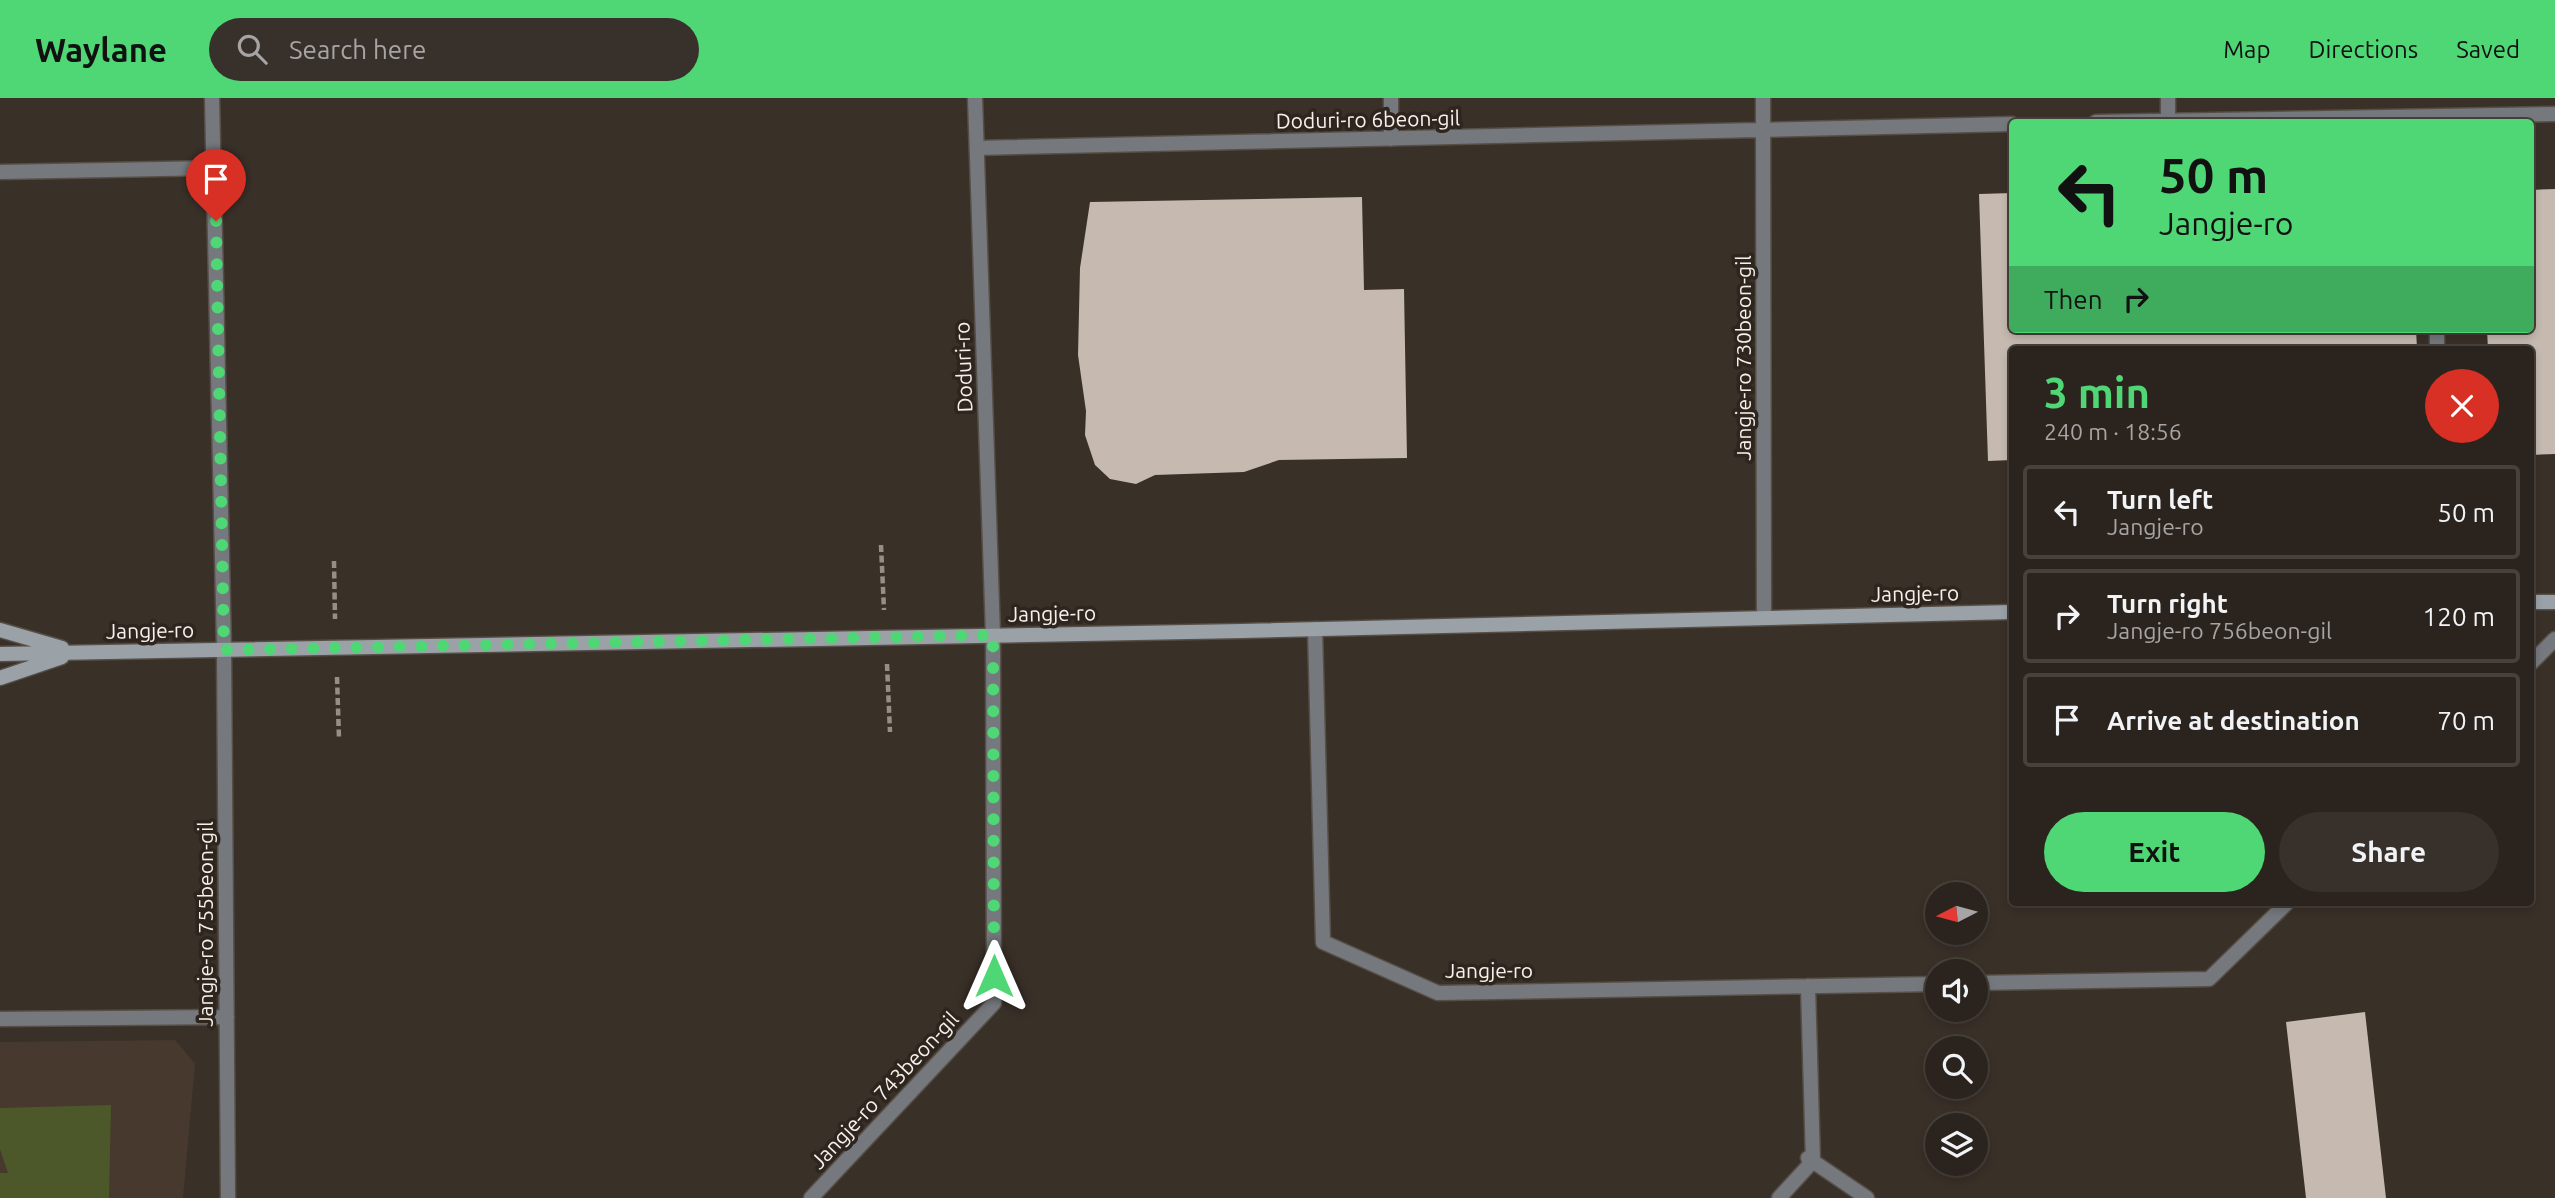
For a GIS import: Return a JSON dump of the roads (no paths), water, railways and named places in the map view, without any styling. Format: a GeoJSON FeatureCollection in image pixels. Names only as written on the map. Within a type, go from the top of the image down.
{"type":"FeatureCollection","features":[{"type":"Feature","properties":{"kind":"main road"},"geometry":{"type":"LineString","coordinates":[[2534,602],[2555,602]]}},
{"type":"Feature","properties":{"kind":"main road","name":"Jangje-ro"},"geometry":{"type":"LineString","coordinates":[[0,654],[1315,629],[2009,612]]}},
{"type":"Feature","properties":{"kind":"main road","name":"Jangje-ro"},"geometry":{"type":"LineString","coordinates":[[0,630],[76,652]]}},
{"type":"Feature","properties":{"kind":"main road","name":"Jangje-ro"},"geometry":{"type":"LineString","coordinates":[[0,678],[76,652]]}},
{"type":"Feature","properties":{"kind":"street","name":"Jangje-ro 755beon-gil"},"geometry":{"type":"LineString","coordinates":[[212,98],[224,650],[228,1198]]}},
{"type":"Feature","properties":{"kind":"street","name":"Doduri-ro"},"geometry":{"type":"LineString","coordinates":[[975,98],[993,635]]}},
{"type":"Feature","properties":{"kind":"street"},"geometry":{"type":"LineString","coordinates":[[1391,98],[1391,139]]}},
{"type":"Feature","properties":{"kind":"street","name":"Jangje-ro 730beon-gil"},"geometry":{"type":"LineString","coordinates":[[1763,98],[1764,617]]}},
{"type":"Feature","properties":{"kind":"street"},"geometry":{"type":"LineString","coordinates":[[2168,98],[2168,119]]}},
{"type":"Feature","properties":{"kind":"street"},"geometry":{"type":"LineString","coordinates":[[2450,119],[2555,114]]}},
{"type":"Feature","properties":{"kind":"street","name":"Doduri-ro 6beon-gil"},"geometry":{"type":"LineString","coordinates":[[977,148],[2009,124]]}},
{"type":"Feature","properties":{"kind":"street"},"geometry":{"type":"LineString","coordinates":[[0,172],[215,168]]}},
{"type":"Feature","properties":{"kind":"street","name":"Jangje-ro"},"geometry":{"type":"LineString","coordinates":[[1315,629],[1323,942],[1438,993],[1925,984]]}},
{"type":"Feature","properties":{"kind":"street","name":"Jangje-ro 743beon-gil"},"geometry":{"type":"LineString","coordinates":[[811,1198],[994,1003],[993,635]]}},
{"type":"Feature","properties":{"kind":"street"},"geometry":{"type":"LineString","coordinates":[[2534,660],[2555,639]]}},
{"type":"Feature","properties":{"kind":"street"},"geometry":{"type":"LineString","coordinates":[[1988,984],[2209,979],[2284,906]]}},
{"type":"Feature","properties":{"kind":"street"},"geometry":{"type":"LineString","coordinates":[[1779,1198],[1811,1160],[1808,986]]}},
{"type":"Feature","properties":{"kind":"street"},"geometry":{"type":"LineString","coordinates":[[0,1019],[226,1017]]}},
{"type":"Feature","properties":{"kind":"street"},"geometry":{"type":"LineString","coordinates":[[1811,1160],[1867,1198]]}}]}
